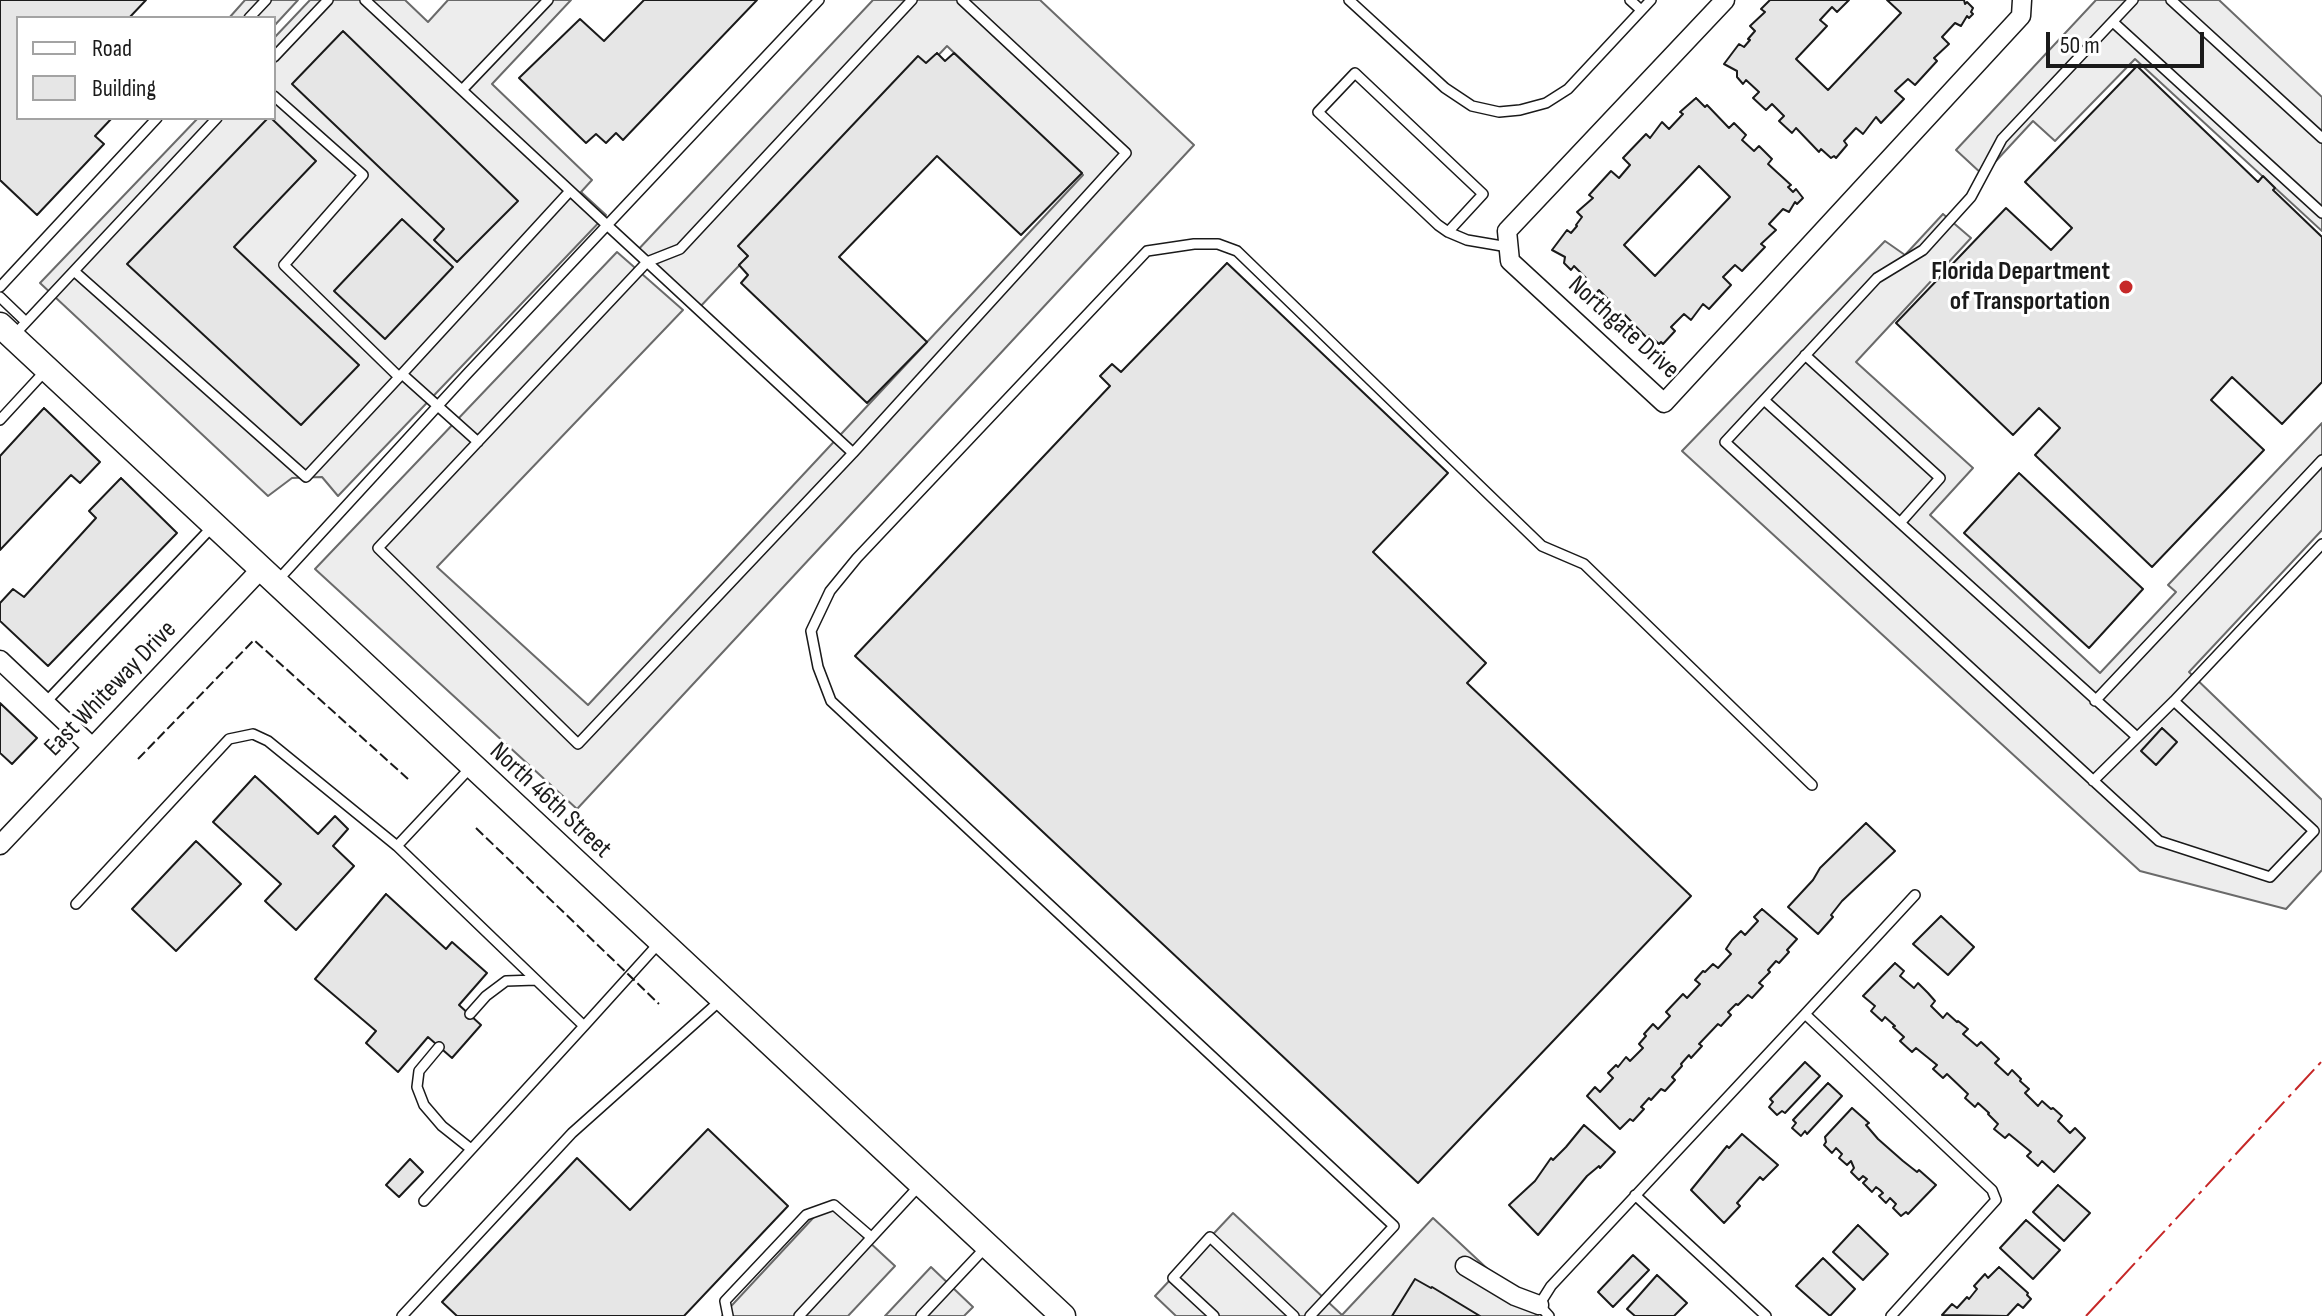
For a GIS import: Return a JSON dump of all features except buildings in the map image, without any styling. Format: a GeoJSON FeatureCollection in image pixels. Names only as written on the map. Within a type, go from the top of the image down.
{"type":"FeatureCollection","features":[{"type":"Feature","properties":{"kind":"street"},"geometry":{"type":"LineString","coordinates":[[1508,247],[1507,231],[1725,0]]}},
{"type":"Feature","properties":{"kind":"street","name":"Northgate Drive"},"geometry":{"type":"LineString","coordinates":[[1508,247],[1510,261],[1664,403],[2021,16],[2022,0]]}},
{"type":"Feature","properties":{"kind":"street","name":"North 46th Street"},"geometry":{"type":"LineString","coordinates":[[13,328],[47,369],[1063,1316]]}},
{"type":"Feature","properties":{"kind":"street","name":"East Whiteway Drive"},"geometry":{"type":"LineString","coordinates":[[0,845],[92,747],[268,576]]}},
{"type":"Feature","properties":{"kind":"street"},"geometry":{"type":"LineString","coordinates":[[0,660],[92,747]]}},
{"type":"Feature","properties":{"kind":"street"},"geometry":{"type":"LineString","coordinates":[[1465,1266],[1544,1310]]}},
{"type":"Feature","properties":{"kind":"lane"},"geometry":{"type":"LineString","coordinates":[[251,16],[266,0]]}},
{"type":"Feature","properties":{"kind":"lane"},"geometry":{"type":"LineString","coordinates":[[276,55],[328,0]]}},
{"type":"Feature","properties":{"kind":"lane"},"geometry":{"type":"LineString","coordinates":[[365,0],[853,453]]}},
{"type":"Feature","properties":{"kind":"lane"},"geometry":{"type":"LineString","coordinates":[[462,90],[548,0]]}},
{"type":"Feature","properties":{"kind":"lane"},"geometry":{"type":"LineString","coordinates":[[268,576],[438,405],[819,0]]}},
{"type":"Feature","properties":{"kind":"lane"},"geometry":{"type":"LineString","coordinates":[[912,0],[680,249],[647,262],[378,548],[578,744],[853,453],[1126,153],[962,0]]}},
{"type":"Feature","properties":{"kind":"lane"},"geometry":{"type":"LineString","coordinates":[[1349,0],[1445,88],[1472,106],[1499,112],[1546,103],[1568,89],[1651,0]]}},
{"type":"Feature","properties":{"kind":"lane"},"geometry":{"type":"LineString","coordinates":[[1630,0],[1641,10]]}},
{"type":"Feature","properties":{"kind":"lane"},"geometry":{"type":"LineString","coordinates":[[2133,0],[2002,139],[1971,197],[1923,250],[1877,278],[1725,442],[2159,841],[2270,877],[2314,831],[2174,701]]}},
{"type":"Feature","properties":{"kind":"lane"},"geometry":{"type":"LineString","coordinates":[[2171,0],[2322,138]]}},
{"type":"Feature","properties":{"kind":"lane"},"geometry":{"type":"LineString","coordinates":[[2113,22],[2322,213]]}},
{"type":"Feature","properties":{"kind":"lane"},"geometry":{"type":"LineString","coordinates":[[1448,232],[1483,194],[1355,73],[1318,112],[1448,232],[1467,240],[1508,247]]}},
{"type":"Feature","properties":{"kind":"lane"},"geometry":{"type":"LineString","coordinates":[[276,98],[363,175],[284,265],[401,375],[478,442]]}},
{"type":"Feature","properties":{"kind":"lane"},"geometry":{"type":"LineString","coordinates":[[0,287],[155,120]]}},
{"type":"Feature","properties":{"kind":"lane"},"geometry":{"type":"LineString","coordinates":[[0,297],[13,328],[74,271],[215,120]]}},
{"type":"Feature","properties":{"kind":"lane"},"geometry":{"type":"LineString","coordinates":[[74,271],[306,477],[570,191]]}},
{"type":"Feature","properties":{"kind":"lane"},"geometry":{"type":"LineString","coordinates":[[1310,1316],[1394,1226],[831,701],[818,667],[811,631],[830,591],[857,558],[1147,251],[1218,244],[1237,251],[1542,546],[1584,564],[1812,785]]}},
{"type":"Feature","properties":{"kind":"lane"},"geometry":{"type":"LineString","coordinates":[[1805,355],[1940,478],[1900,523]]}},
{"type":"Feature","properties":{"kind":"lane"},"geometry":{"type":"LineString","coordinates":[[0,420],[47,369]]}},
{"type":"Feature","properties":{"kind":"lane"},"geometry":{"type":"LineString","coordinates":[[1764,400],[2137,737]]}},
{"type":"Feature","properties":{"kind":"lane"},"geometry":{"type":"LineString","coordinates":[[2095,701],[2322,460]]}},
{"type":"Feature","properties":{"kind":"lane"},"geometry":{"type":"LineString","coordinates":[[46,702],[214,525]]}},
{"type":"Feature","properties":{"kind":"lane"},"geometry":{"type":"LineString","coordinates":[[2093,781],[2174,701],[2322,544]]}},
{"type":"Feature","properties":{"kind":"lane"},"geometry":{"type":"LineString","coordinates":[[76,904],[229,739],[253,734],[268,741],[397,846],[584,1026]]}},
{"type":"Feature","properties":{"kind":"lane"},"geometry":{"type":"LineString","coordinates":[[397,846],[472,766]]}},
{"type":"Feature","properties":{"kind":"lane"},"geometry":{"type":"LineString","coordinates":[[1544,1310],[1551,1286],[1915,895]]}},
{"type":"Feature","properties":{"kind":"lane"},"geometry":{"type":"LineString","coordinates":[[424,1201],[660,942]]}},
{"type":"Feature","properties":{"kind":"lane"},"geometry":{"type":"LineString","coordinates":[[470,1014],[486,996],[506,981],[536,980]]}},
{"type":"Feature","properties":{"kind":"lane"},"geometry":{"type":"LineString","coordinates":[[402,1316],[572,1133],[722,999]]}},
{"type":"Feature","properties":{"kind":"lane"},"geometry":{"type":"LineString","coordinates":[[1805,1014],[1992,1190],[1996,1200],[1891,1316]]}},
{"type":"Feature","properties":{"kind":"lane"},"geometry":{"type":"LineString","coordinates":[[439,1047],[419,1071],[417,1087],[424,1105],[442,1126],[471,1149]]}},
{"type":"Feature","properties":{"kind":"lane"},"geometry":{"type":"LineString","coordinates":[[799,1316],[920,1185]]}},
{"type":"Feature","properties":{"kind":"lane"},"geometry":{"type":"LineString","coordinates":[[1635,1195],[1766,1316]]}},
{"type":"Feature","properties":{"kind":"lane"},"geometry":{"type":"LineString","coordinates":[[728,1316],[725,1301],[806,1215],[834,1205],[871,1237]]}},
{"type":"Feature","properties":{"kind":"lane"},"geometry":{"type":"LineString","coordinates":[[1214,1316],[1173,1278],[1210,1237],[1294,1316]]}},
{"type":"Feature","properties":{"kind":"lane"},"geometry":{"type":"LineString","coordinates":[[921,1316],[987,1245]]}},
{"type":"Feature","properties":{"kind":"shaded area"},"geometry":{"type":"Polygon","coordinates":[[[245,0],[298,0],[276,24],[276,16],[231,16],[245,0]]]}},
{"type":"Feature","properties":{"kind":"shaded area"},"geometry":{"type":"Polygon","coordinates":[[[310,0],[405,0],[428,22],[448,0],[571,0],[492,84],[592,180],[581,192],[606,215],[338,496],[322,477],[292,478],[268,496],[40,283],[196,120],[276,120],[276,36],[310,0]]]}},
{"type":"Feature","properties":{"kind":"shaded area"},"geometry":{"type":"Polygon","coordinates":[[[873,0],[1040,0],[1194,145],[577,809],[315,569],[617,252],[683,310],[437,567],[588,705],[1083,175],[947,46],[698,309],[635,253],[873,0]]]}},
{"type":"Feature","properties":{"kind":"shaded area"},"geometry":{"type":"Polygon","coordinates":[[[2096,0],[2219,0],[2322,97],[2322,231],[2135,59],[2055,141],[2033,121],[1983,175],[1956,150],[2096,0]]]}},
{"type":"Feature","properties":{"kind":"shaded area"},"geometry":{"type":"Polygon","coordinates":[[[1943,214],[1971,238],[1856,362],[1973,468],[1930,515],[2100,673],[2176,592],[2168,585],[2322,423],[2322,530],[2189,672],[2322,800],[2322,870],[2286,909],[2140,871],[1682,451],[1885,241],[1905,255],[1943,214]]]}},
{"type":"Feature","properties":{"kind":"shaded area"},"geometry":{"type":"Polygon","coordinates":[[[827,1203],[895,1266],[848,1316],[722,1316],[827,1203]]]}},
{"type":"Feature","properties":{"kind":"shaded area"},"geometry":{"type":"Polygon","coordinates":[[[1233,1213],[1342,1315],[1433,1218],[1538,1316],[1176,1316],[1155,1296],[1233,1213]]]}},
{"type":"Feature","properties":{"kind":"shaded area"},"geometry":{"type":"Polygon","coordinates":[[[931,1267],[973,1307],[964,1316],[885,1316],[931,1267]]]}},
{"type":"Feature","properties":{"kind":"fence"},"geometry":{"type":"LineString","coordinates":[[138,759],[254,640],[408,779]]}},
{"type":"Feature","properties":{"kind":"fence"},"geometry":{"type":"LineString","coordinates":[[476,828],[659,1004]]}},
{"type":"Feature","properties":{"kind":"power"},"geometry":{"type":"LineString","coordinates":[[2086,1316],[2322,1061]]}},
{"type":"Feature","properties":{"kind":"place","name":"Florida Department of Transportation"},"geometry":{"type":"Point","coordinates":[2126,287]}}]}
